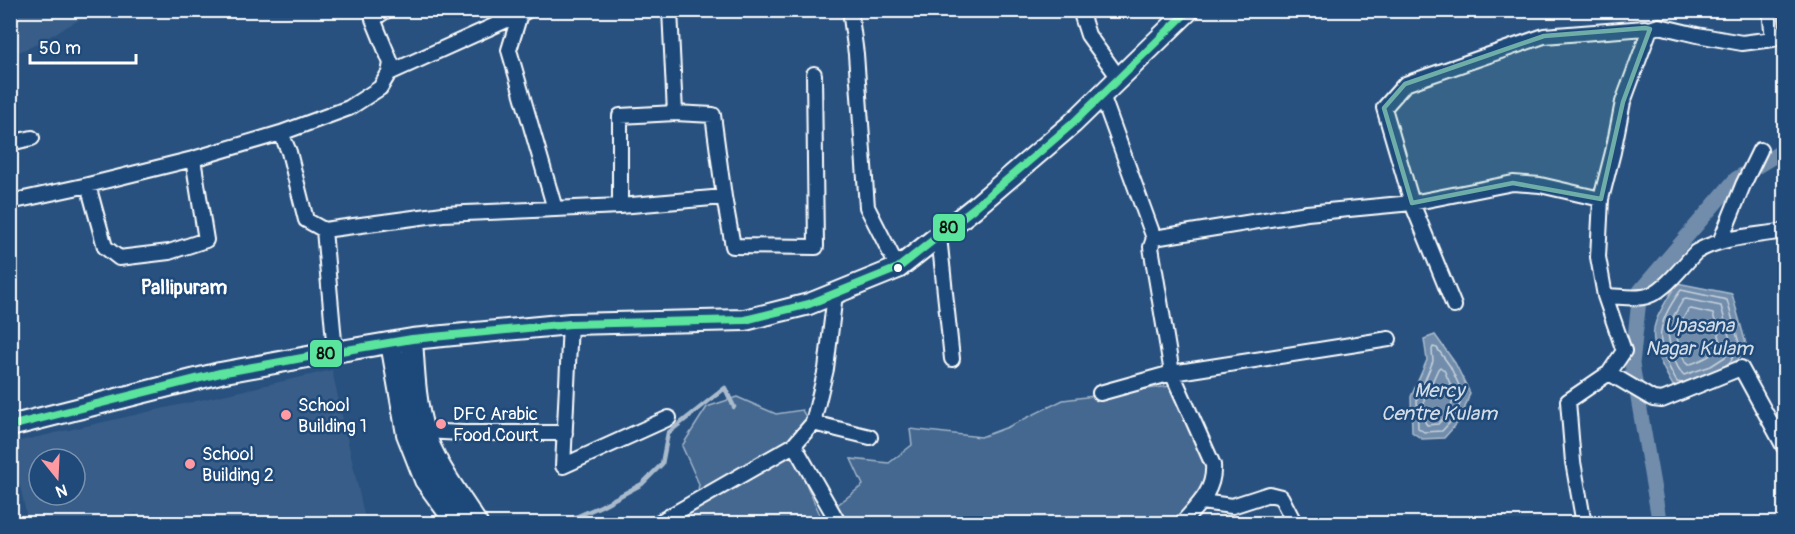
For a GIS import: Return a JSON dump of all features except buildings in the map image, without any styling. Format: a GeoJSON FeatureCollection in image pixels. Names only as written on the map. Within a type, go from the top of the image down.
{"type":"FeatureCollection","features":[{"type":"Feature","properties":{"kind":"main road"},"geometry":{"type":"LineString","coordinates":[[10,426],[220,373],[391,342],[570,324],[745,320],[809,304],[898,268],[974,208],[1072,124],[1189,10]]}},
{"type":"Feature","properties":{"kind":"main road"},"geometry":{"type":"LineString","coordinates":[[412,339],[415,382],[424,431],[439,465],[477,524]]}},
{"type":"Feature","properties":{"kind":"main road"},"geometry":{"type":"LineString","coordinates":[[391,342],[407,434],[425,480],[457,524]]}},
{"type":"Feature","properties":{"kind":"street"},"geometry":{"type":"LineString","coordinates":[[10,202],[193,159],[281,133],[349,108],[380,88],[389,73],[391,63],[373,19],[387,10]]}},
{"type":"Feature","properties":{"kind":"street"},"geometry":{"type":"LineString","coordinates":[[670,10],[675,113]]}},
{"type":"Feature","properties":{"kind":"street"},"geometry":{"type":"LineString","coordinates":[[850,10],[856,54],[867,207],[898,268]]}},
{"type":"Feature","properties":{"kind":"street"},"geometry":{"type":"LineString","coordinates":[[1080,10],[1088,35],[1119,78]]}},
{"type":"Feature","properties":{"kind":"street"},"geometry":{"type":"LineString","coordinates":[[1454,306],[1412,203],[1384,108],[1405,84],[1544,36],[1650,29],[1659,26],[1742,43],[1773,39],[1770,10]]}},
{"type":"Feature","properties":{"kind":"street"},"geometry":{"type":"LineString","coordinates":[[389,73],[524,12]]}},
{"type":"Feature","properties":{"kind":"street"},"geometry":{"type":"LineString","coordinates":[[524,12],[509,50],[555,209]]}},
{"type":"Feature","properties":{"kind":"street"},"geometry":{"type":"LineString","coordinates":[[1584,524],[1573,462],[1569,401],[1610,373],[1624,351],[1605,296],[1598,257],[1601,199],[1623,102],[1650,29]]}},
{"type":"Feature","properties":{"kind":"street"},"geometry":{"type":"LineString","coordinates":[[620,206],[620,116],[675,113],[713,115],[724,197],[734,246],[816,247],[814,74]]}},
{"type":"Feature","properties":{"kind":"street"},"geometry":{"type":"LineString","coordinates":[[1102,95],[1154,238],[1151,247],[1172,373],[1214,465],[1214,479],[1201,502],[1180,524]]}},
{"type":"Feature","properties":{"kind":"street"},"geometry":{"type":"LineString","coordinates":[[281,133],[289,152],[306,220],[324,230],[443,214],[620,206],[724,197]]}},
{"type":"Feature","properties":{"kind":"street"},"geometry":{"type":"LineString","coordinates":[[10,143],[32,138]]}},
{"type":"Feature","properties":{"kind":"street"},"geometry":{"type":"LineString","coordinates":[[1720,242],[1760,150]]}},
{"type":"Feature","properties":{"kind":"street"},"geometry":{"type":"LineString","coordinates":[[88,185],[105,247],[119,258],[169,252],[206,240],[193,159]]}},
{"type":"Feature","properties":{"kind":"street"},"geometry":{"type":"LineString","coordinates":[[1154,238],[1307,213],[1412,203],[1513,183],[1540,185],[1601,199]]}},
{"type":"Feature","properties":{"kind":"street"},"geometry":{"type":"LineString","coordinates":[[324,230],[335,351]]}},
{"type":"Feature","properties":{"kind":"street"},"geometry":{"type":"LineString","coordinates":[[1605,296],[1642,297],[1652,294],[1660,290],[1696,252],[1720,242],[1785,231]]}},
{"type":"Feature","properties":{"kind":"street"},"geometry":{"type":"LineString","coordinates":[[939,236],[952,359]]}},
{"type":"Feature","properties":{"kind":"street"},"geometry":{"type":"LineString","coordinates":[[656,524],[794,445],[813,423],[826,369],[835,294]]}},
{"type":"Feature","properties":{"kind":"street"},"geometry":{"type":"LineString","coordinates":[[570,324],[563,466],[669,418]]}},
{"type":"Feature","properties":{"kind":"street"},"geometry":{"type":"LineString","coordinates":[[1100,393],[1172,373],[1389,339]]}},
{"type":"Feature","properties":{"kind":"street"},"geometry":{"type":"LineString","coordinates":[[1610,373],[1653,399],[1662,400],[1741,368],[1785,447]]}},
{"type":"Feature","properties":{"kind":"street"},"geometry":{"type":"LineString","coordinates":[[813,423],[870,437]]}},
{"type":"Feature","properties":{"kind":"street"},"geometry":{"type":"LineString","coordinates":[[424,431],[565,433]]}},
{"type":"Feature","properties":{"kind":"street"},"geometry":{"type":"LineString","coordinates":[[794,445],[839,524]]}},
{"type":"Feature","properties":{"kind":"street"},"geometry":{"type":"LineString","coordinates":[[1201,502],[1232,506],[1269,494],[1281,497],[1294,524]]}},
{"type":"Feature","properties":{"kind":"highlighted area"},"geometry":{"type":"Polygon","coordinates":[[[1650,29],[1623,102],[1601,199],[1513,183],[1412,203],[1384,108],[1405,84],[1544,36],[1650,29]]]}},
{"type":"Feature","properties":{"kind":"shaded area"},"geometry":{"type":"Polygon","coordinates":[[[11,10],[95,11],[31,47],[11,55],[11,10]]]}},
{"type":"Feature","properties":{"kind":"shaded area"},"geometry":{"type":"Polygon","coordinates":[[[332,370],[366,523],[140,523],[137,513],[88,523],[28,523],[11,443],[332,370]]]}},
{"type":"Feature","properties":{"kind":"shaded area"},"geometry":{"type":"Polygon","coordinates":[[[1170,386],[1208,467],[1197,509],[1185,523],[842,523],[836,506],[863,485],[851,459],[889,463],[912,445],[910,429],[981,437],[1008,427],[1063,400],[1170,386]]]}},
{"type":"Feature","properties":{"kind":"shaded area"},"geometry":{"type":"Polygon","coordinates":[[[737,397],[776,414],[802,410],[812,427],[790,448],[821,517],[814,523],[670,524],[695,508],[699,484],[682,446],[707,407],[737,397]]]}},
{"type":"Feature","properties":{"kind":"water","name":"Upasana Nagar Kulam"},"geometry":{"type":"Polygon","coordinates":[[[1677,283],[1732,294],[1746,344],[1735,366],[1675,389],[1658,356],[1654,329],[1660,311],[1677,283]]]}},
{"type":"Feature","properties":{"kind":"water","name":"Mercy Centre Kulam"},"geometry":{"type":"Polygon","coordinates":[[[1435,335],[1455,363],[1470,393],[1461,419],[1444,438],[1422,439],[1412,432],[1411,397],[1427,360],[1424,339],[1435,335]]]}},
{"type":"Feature","properties":{"kind":"waterway"},"geometry":{"type":"LineString","coordinates":[[1662,524],[1659,519],[1632,364],[1640,291],[1736,179],[1784,150]]}},
{"type":"Feature","properties":{"kind":"waterway"},"geometry":{"type":"LineString","coordinates":[[560,524],[642,484],[662,464],[668,433],[725,388],[734,407]]}},
{"type":"Feature","properties":{"kind":"transit line","name":"80"},"geometry":{"type":"LineString","coordinates":[[10,426],[220,373],[412,339],[570,324],[745,320],[809,304],[898,268],[974,208],[1072,124],[1189,10]]}},
{"type":"Feature","properties":{"kind":"place","name":"School Building 1"},"geometry":{"type":"Point","coordinates":[286,415]}},
{"type":"Feature","properties":{"kind":"place","name":"DFC Arabic Food Court"},"geometry":{"type":"Point","coordinates":[441,424]}},
{"type":"Feature","properties":{"kind":"place","name":"School Building 2"},"geometry":{"type":"Point","coordinates":[190,464]}},
{"type":"Feature","properties":{"kind":"district","name":"Pallipuram"},"geometry":{"type":"Point","coordinates":[184,287]}}]}
